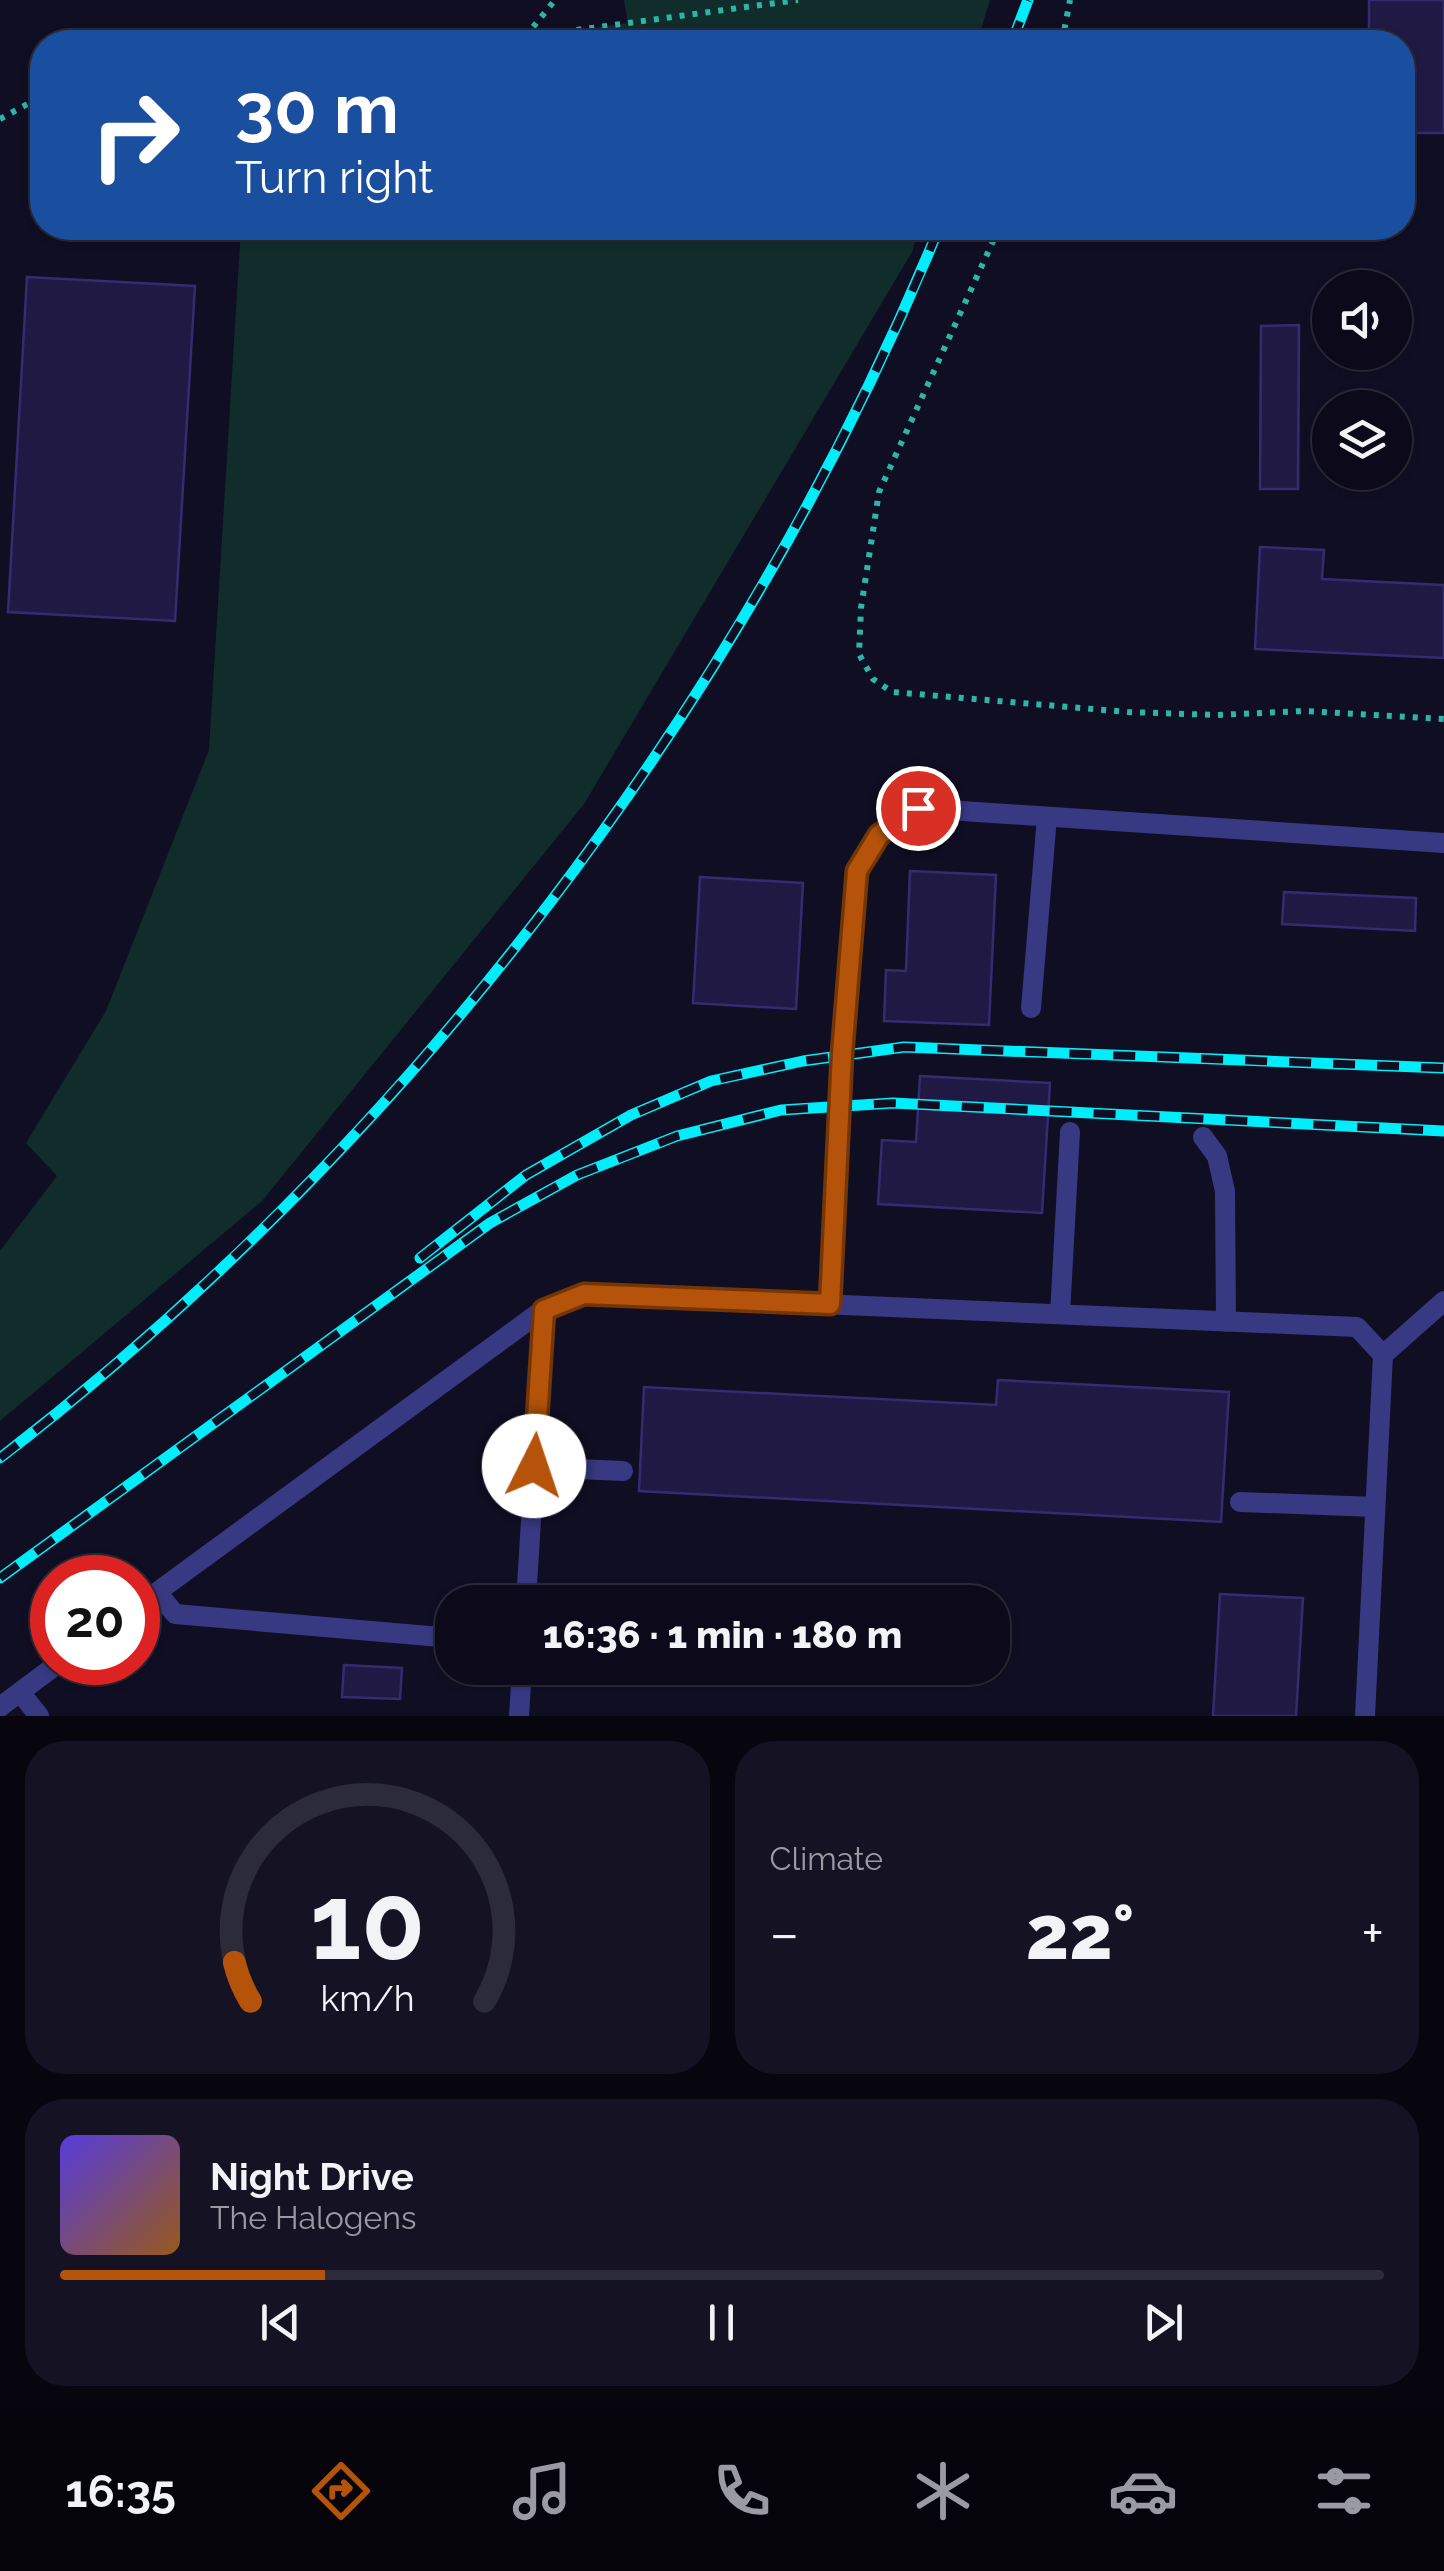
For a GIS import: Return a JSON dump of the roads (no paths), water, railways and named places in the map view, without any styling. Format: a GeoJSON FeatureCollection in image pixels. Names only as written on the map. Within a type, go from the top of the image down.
{"type":"FeatureCollection","features":[{"type":"Feature","properties":{"kind":"lane"},"geometry":{"type":"LineString","coordinates":[[830,1304],[842,1054],[857,871],[879,835],[918,808],[1444,843]]}},
{"type":"Feature","properties":{"kind":"lane"},"geometry":{"type":"LineString","coordinates":[[1031,1008],[1047,817]]}},
{"type":"Feature","properties":{"kind":"lane"},"geometry":{"type":"LineString","coordinates":[[1060,1314],[1070,1132]]}},
{"type":"Feature","properties":{"kind":"lane"},"geometry":{"type":"LineString","coordinates":[[1203,1137],[1217,1156],[1226,1190],[1226,1322]]}},
{"type":"Feature","properties":{"kind":"lane"},"geometry":{"type":"LineString","coordinates":[[160,1590],[544,1310],[584,1294],[1357,1327],[1383,1355]]}},
{"type":"Feature","properties":{"kind":"lane"},"geometry":{"type":"LineString","coordinates":[[1365,1716],[1383,1355],[1444,1301]]}},
{"type":"Feature","properties":{"kind":"lane"},"geometry":{"type":"LineString","coordinates":[[527,1585],[544,1310]]}},
{"type":"Feature","properties":{"kind":"lane"},"geometry":{"type":"LineString","coordinates":[[534,1466],[623,1472]]}},
{"type":"Feature","properties":{"kind":"lane"},"geometry":{"type":"LineString","coordinates":[[1240,1502],[1375,1507]]}},
{"type":"Feature","properties":{"kind":"lane"},"geometry":{"type":"LineString","coordinates":[[160,1596],[175,1614],[435,1637]]}},
{"type":"Feature","properties":{"kind":"lane"},"geometry":{"type":"LineString","coordinates":[[0,1707],[30,1684]]}},
{"type":"Feature","properties":{"kind":"lane"},"geometry":{"type":"LineString","coordinates":[[519,1716],[521,1685]]}},
{"type":"Feature","properties":{"kind":"lane"},"geometry":{"type":"LineString","coordinates":[[20,1692],[39,1716]]}},
{"type":"Feature","properties":{"kind":"railway"},"geometry":{"type":"LineString","coordinates":[[1017,30],[1028,0]]}},
{"type":"Feature","properties":{"kind":"railway"},"geometry":{"type":"LineString","coordinates":[[0,1458],[150,1334],[292,1200],[425,1056],[549,903],[664,743],[767,577],[859,405],[934,240]]}},
{"type":"Feature","properties":{"kind":"railway"},"geometry":{"type":"LineString","coordinates":[[420,1258],[526,1175],[631,1115],[711,1081],[803,1061],[904,1047],[1443,1068]]}},
{"type":"Feature","properties":{"kind":"railway"},"geometry":{"type":"LineString","coordinates":[[0,1578],[490,1223],[577,1175],[677,1136],[781,1110],[893,1103],[1443,1131]]}}]}
